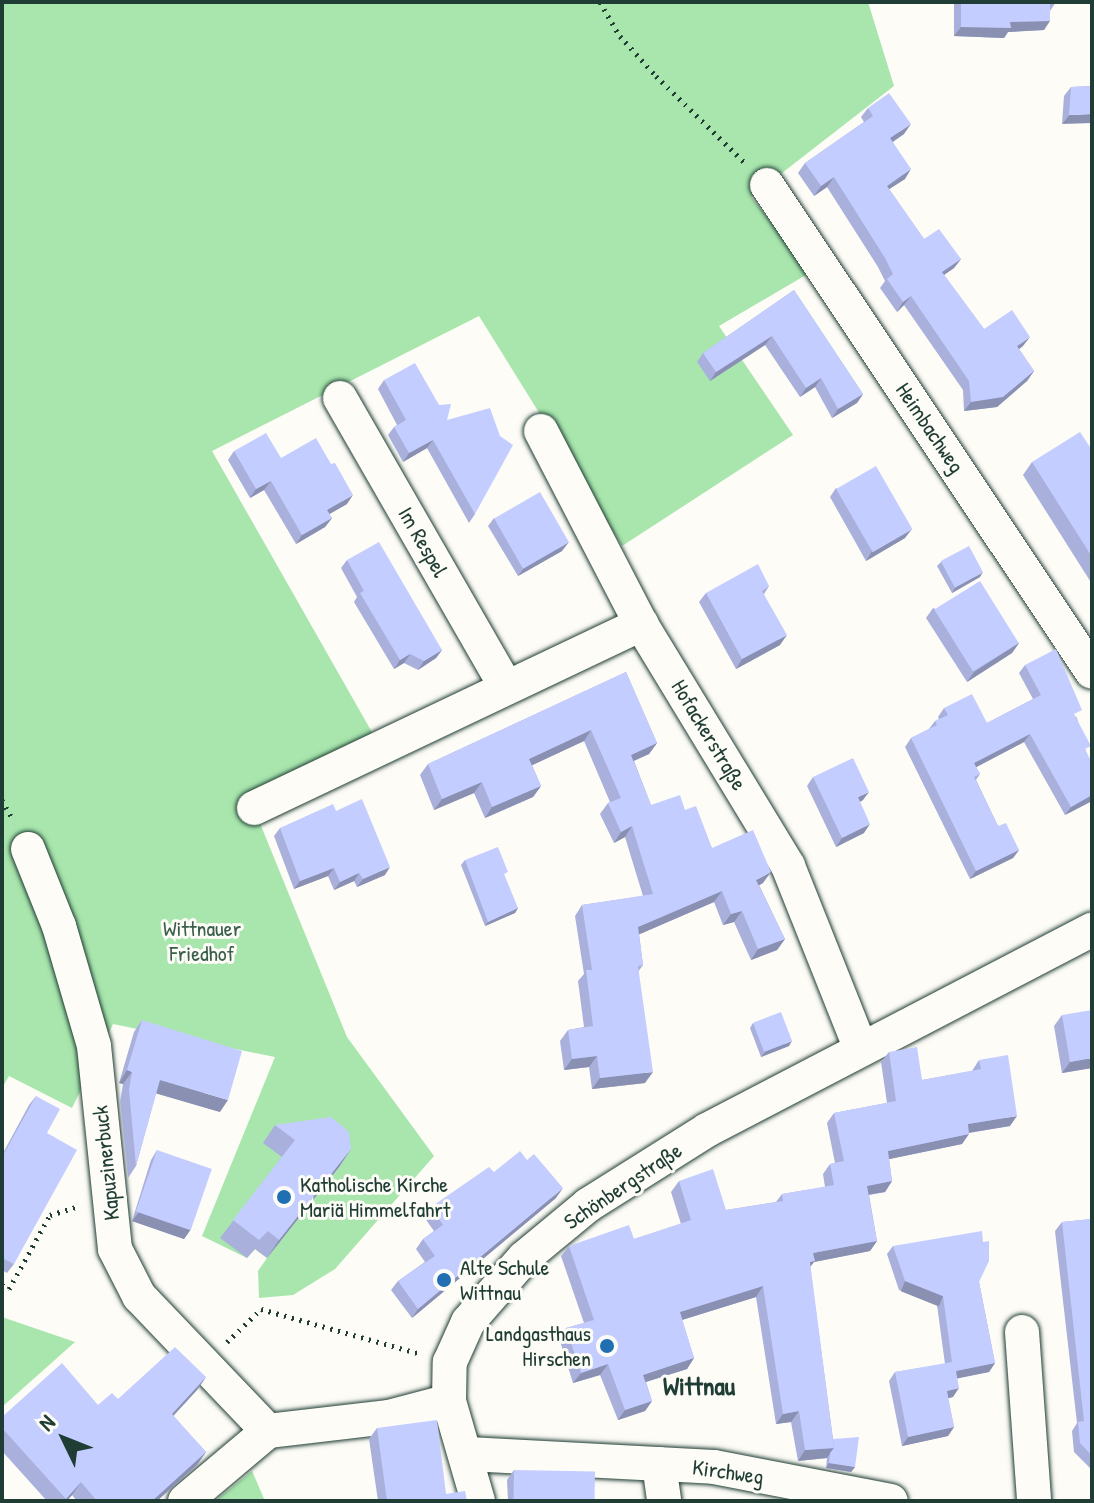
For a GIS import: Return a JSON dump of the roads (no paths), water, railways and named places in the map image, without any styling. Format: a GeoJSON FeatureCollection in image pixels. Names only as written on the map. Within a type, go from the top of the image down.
{"type":"FeatureCollection","features":[{"type":"Feature","properties":{"kind":"street","name":"Heimbachweg"},"geometry":{"type":"LineString","coordinates":[[767,185],[1092,672]]}},
{"type":"Feature","properties":{"kind":"street","name":"Im Respel"},"geometry":{"type":"LineString","coordinates":[[340,398],[506,687]]}},
{"type":"Feature","properties":{"kind":"street","name":"Hofackerstraße"},"geometry":{"type":"LineString","coordinates":[[541,431],[641,624],[788,866],[860,1047]]}},
{"type":"Feature","properties":{"kind":"street"},"geometry":{"type":"LineString","coordinates":[[254,808],[641,624]]}},
{"type":"Feature","properties":{"kind":"street","name":"Kapuzinerbuck"},"geometry":{"type":"LineString","coordinates":[[28,849],[59,926],[94,1046],[115,1249],[139,1296],[268,1431]]}},
{"type":"Feature","properties":{"kind":"street","name":"Schönbergstraße"},"geometry":{"type":"LineString","coordinates":[[449,1401],[450,1362],[468,1322],[524,1258],[588,1205],[707,1130],[860,1047],[1092,930]]}},
{"type":"Feature","properties":{"kind":"street"},"geometry":{"type":"LineString","coordinates":[[1022,1332],[1034,1501]]}},
{"type":"Feature","properties":{"kind":"street"},"geometry":{"type":"LineString","coordinates":[[185,1501],[268,1431],[389,1417],[449,1401],[468,1454],[478,1501]]}},
{"type":"Feature","properties":{"kind":"street","name":"Kirchweg"},"geometry":{"type":"LineString","coordinates":[[468,1454],[714,1467],[891,1501]]}},
{"type":"Feature","properties":{"kind":"street","name":"Kirchweg"},"geometry":{"type":"LineString","coordinates":[[659,1464],[664,1501]]}},
{"type":"Feature","properties":{"kind":"place","name":"Katholische Kirche Mariä Himmelfahrt"},"geometry":{"type":"Point","coordinates":[284,1197]}},
{"type":"Feature","properties":{"kind":"place","name":"Alte Schule Wittnau"},"geometry":{"type":"Point","coordinates":[444,1280]}},
{"type":"Feature","properties":{"kind":"place","name":"Landgasthaus Hirschen"},"geometry":{"type":"Point","coordinates":[607,1346]}},
{"type":"Feature","properties":{"kind":"district","name":"Wittnau"},"geometry":{"type":"Point","coordinates":[699,1386]}},
{"type":"Feature","properties":{"kind":"park label","name":"Wittnauer Friedhof"},"geometry":{"type":"Point","coordinates":[202,940]}}]}
